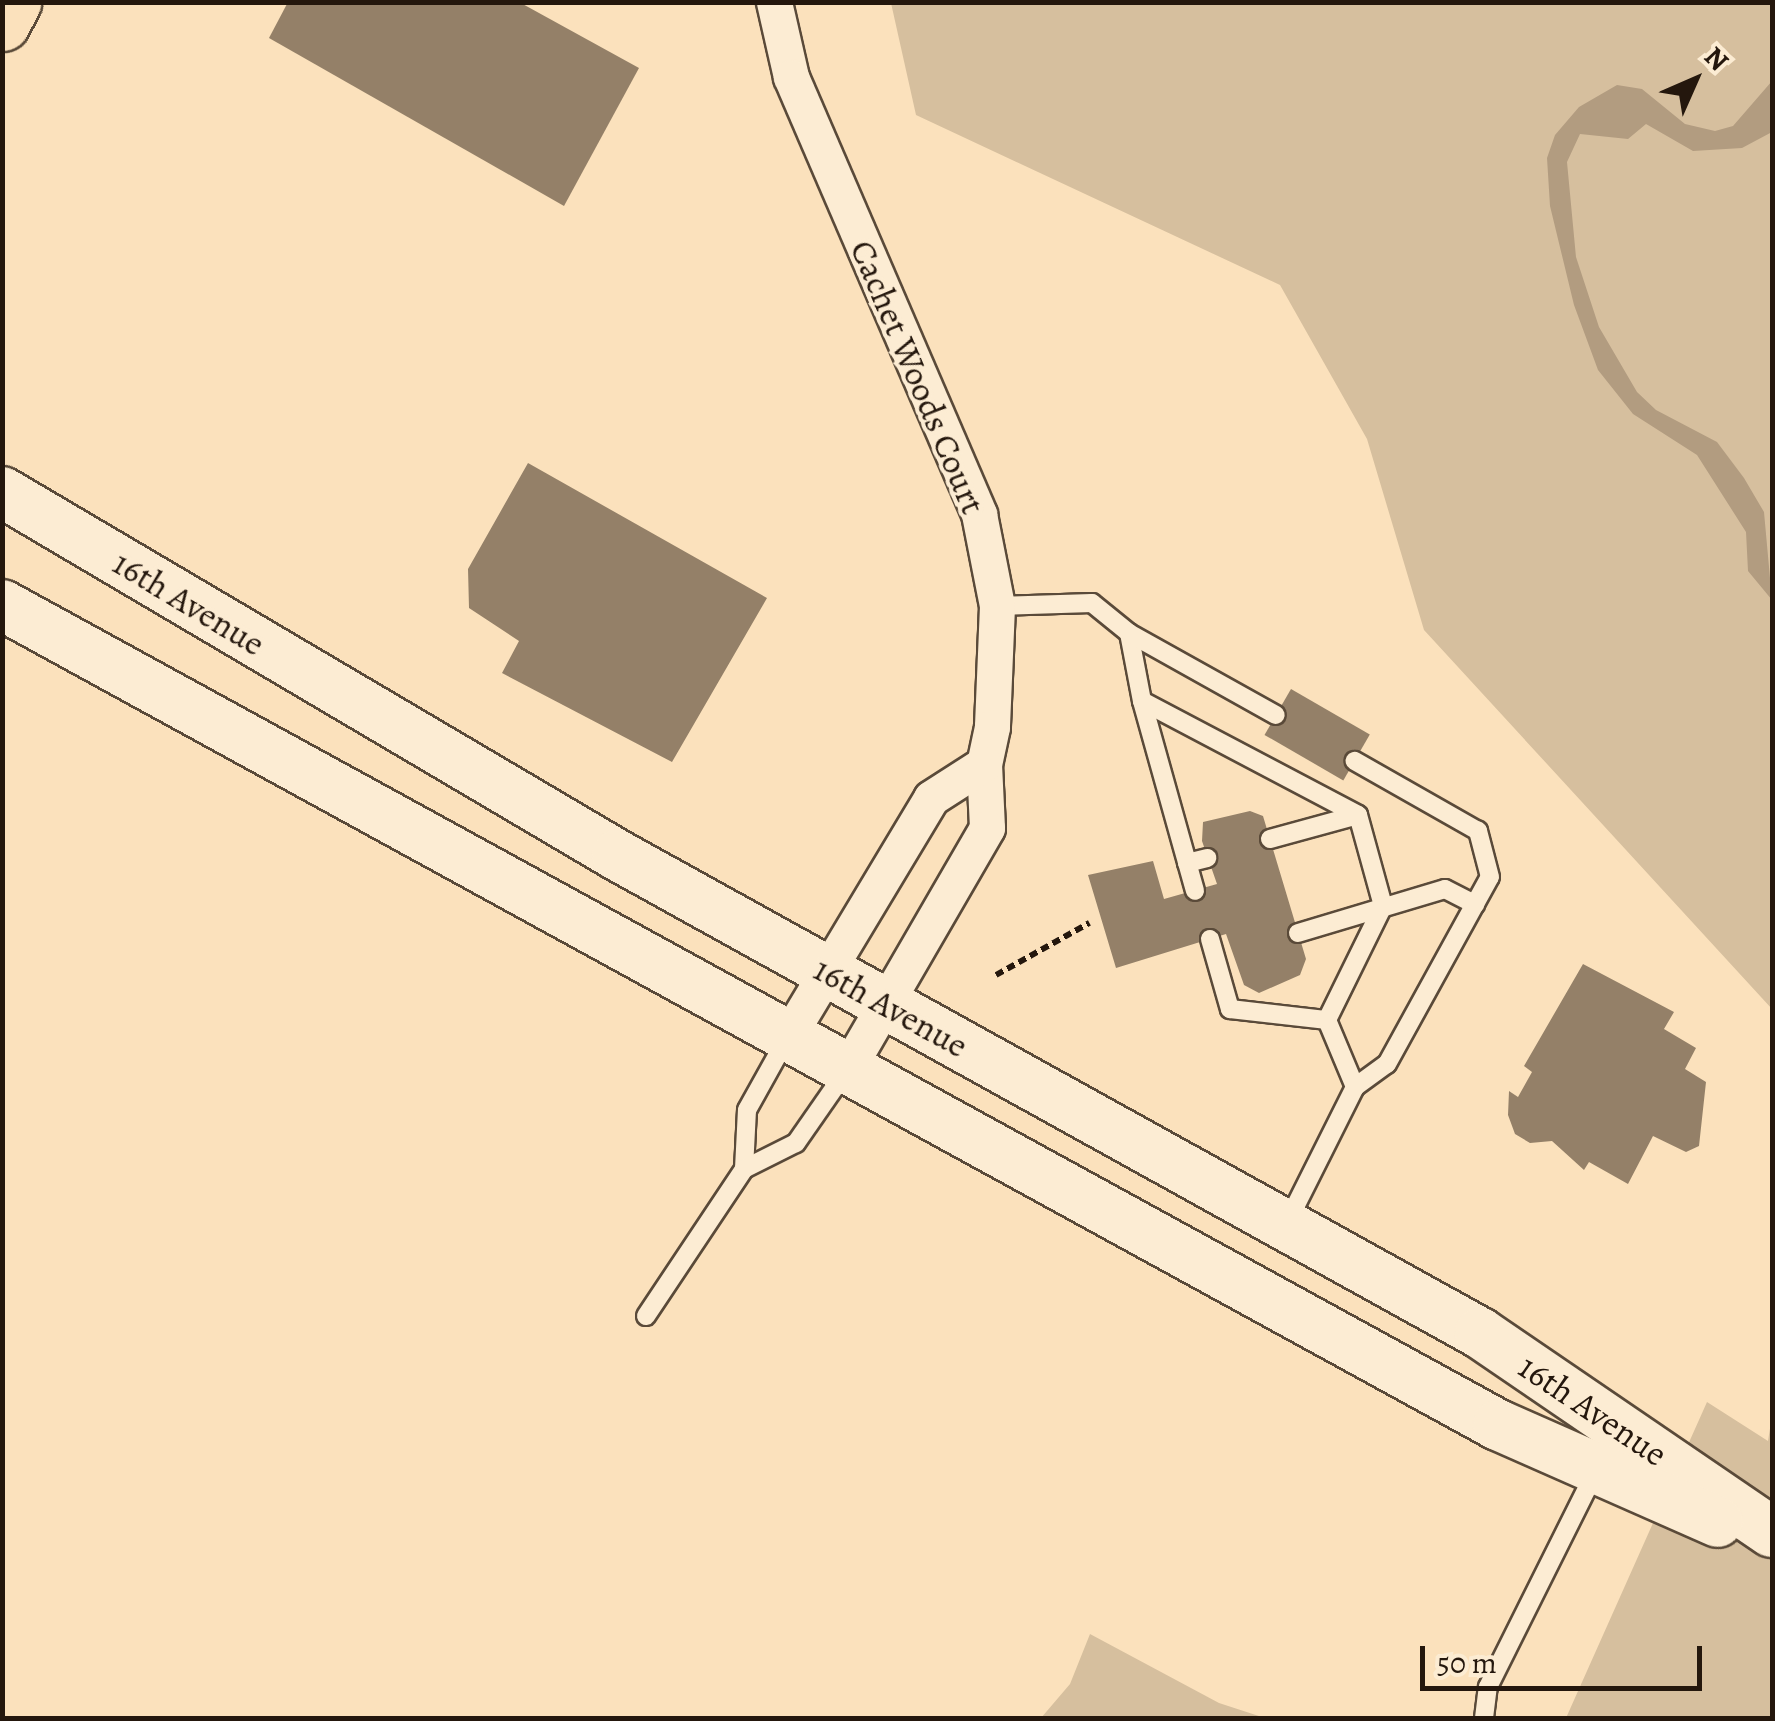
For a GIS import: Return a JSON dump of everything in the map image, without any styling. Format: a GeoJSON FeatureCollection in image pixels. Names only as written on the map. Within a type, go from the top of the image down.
{"type":"FeatureCollection","features":[{"type":"Feature","properties":{"kind":"highway"},"geometry":{"type":"LineString","coordinates":[[2,22],[13,2]]}},
{"type":"Feature","properties":{"kind":"main road","name":"16th Avenue"},"geometry":{"type":"LineString","coordinates":[[2,492],[824,972],[1480,1333],[1772,1532]]}},
{"type":"Feature","properties":{"kind":"main road","name":"16th Avenue"},"geometry":{"type":"LineString","coordinates":[[2,606],[849,1066],[1498,1426],[1772,1546]]}},
{"type":"Feature","properties":{"kind":"street","name":"Cachet Woods Court"},"geometry":{"type":"LineString","coordinates":[[774,2],[791,77],[979,514],[997,606],[992,727],[984,764],[987,828],[849,1066]]}},
{"type":"Feature","properties":{"kind":"street"},"geometry":{"type":"LineString","coordinates":[[790,1034],[931,798],[984,764]]}},
{"type":"Feature","properties":{"kind":"lane"},"geometry":{"type":"LineString","coordinates":[[997,606],[1092,604],[1129,633],[1276,715]]}},
{"type":"Feature","properties":{"kind":"lane"},"geometry":{"type":"LineString","coordinates":[[1129,633],[1142,701],[1195,891]]}},
{"type":"Feature","properties":{"kind":"lane"},"geometry":{"type":"LineString","coordinates":[[1142,701],[1358,815],[1382,906],[1327,1020],[1355,1087]]}},
{"type":"Feature","properties":{"kind":"lane"},"geometry":{"type":"LineString","coordinates":[[1285,1225],[1355,1087],[1387,1064],[1490,876],[1478,831],[1356,760]]}},
{"type":"Feature","properties":{"kind":"lane"},"geometry":{"type":"LineString","coordinates":[[1270,839],[1358,815]]}},
{"type":"Feature","properties":{"kind":"lane"},"geometry":{"type":"LineString","coordinates":[[1187,863],[1208,858]]}},
{"type":"Feature","properties":{"kind":"lane"},"geometry":{"type":"LineString","coordinates":[[1298,933],[1445,890],[1475,904]]}},
{"type":"Feature","properties":{"kind":"lane"},"geometry":{"type":"LineString","coordinates":[[1210,939],[1225,956],[1230,1009],[1327,1020]]}},
{"type":"Feature","properties":{"kind":"lane"},"geometry":{"type":"LineString","coordinates":[[744,1170],[747,1110],[790,1034]]}},
{"type":"Feature","properties":{"kind":"lane"},"geometry":{"type":"LineString","coordinates":[[646,1316],[744,1170],[796,1143],[849,1066]]}},
{"type":"Feature","properties":{"kind":"lane"},"geometry":{"type":"LineString","coordinates":[[1484,1718],[1488,1686],[1597,1469]]}},
{"type":"Feature","properties":{"kind":"path"},"geometry":{"type":"LineString","coordinates":[[996,976],[1089,923]]}},
{"type":"Feature","properties":{"kind":"shaded area"},"geometry":{"type":"Polygon","coordinates":[[[891,3],[1772,3],[1772,1009],[1424,630],[1367,439],[1280,285],[916,115],[891,3]]]}},
{"type":"Feature","properties":{"kind":"shaded area"},"geometry":{"type":"Polygon","coordinates":[[[1772,81],[1772,132],[1742,148],[1693,151],[1646,124],[1628,139],[1580,134],[1567,162],[1576,257],[1599,327],[1637,392],[1656,410],[1717,442],[1744,478],[1764,512],[1772,600],[1748,571],[1746,532],[1697,455],[1633,414],[1598,370],[1574,305],[1550,206],[1547,158],[1555,135],[1579,107],[1617,85],[1642,89],[1685,124],[1715,131],[1733,126],[1772,81]]]}},
{"type":"Feature","properties":{"kind":"shaded area"},"geometry":{"type":"Polygon","coordinates":[[[1707,1402],[1768,1441],[1772,1416],[1772,1718],[1566,1718],[1707,1402]]]}},
{"type":"Feature","properties":{"kind":"shaded area"},"geometry":{"type":"Polygon","coordinates":[[[1090,1634],[1219,1703],[1265,1718],[1041,1718],[1070,1684],[1090,1634]]]}},
{"type":"Feature","properties":{"kind":"building"},"geometry":{"type":"Polygon","coordinates":[[[288,2],[519,2],[639,68],[564,206],[269,38],[288,2]]]}},
{"type":"Feature","properties":{"kind":"building"},"geometry":{"type":"Polygon","coordinates":[[[528,463],[767,598],[672,762],[502,673],[519,641],[469,608],[468,569],[528,463]]]}},
{"type":"Feature","properties":{"kind":"building"},"geometry":{"type":"Polygon","coordinates":[[[1291,689],[1370,734],[1343,780],[1264,735],[1291,689]]]}},
{"type":"Feature","properties":{"kind":"building"},"geometry":{"type":"Polygon","coordinates":[[[1250,811],[1263,816],[1306,959],[1300,975],[1259,993],[1244,985],[1226,934],[1116,968],[1088,875],[1153,861],[1164,899],[1217,884],[1202,841],[1203,822],[1250,811]]]}},
{"type":"Feature","properties":{"kind":"building"},"geometry":{"type":"Polygon","coordinates":[[[1583,964],[1674,1012],[1664,1029],[1696,1048],[1685,1069],[1706,1082],[1699,1146],[1686,1152],[1653,1136],[1628,1184],[1589,1162],[1584,1170],[1552,1141],[1530,1143],[1515,1134],[1508,1115],[1509,1091],[1518,1097],[1532,1072],[1524,1066],[1583,964]]]}}]}
